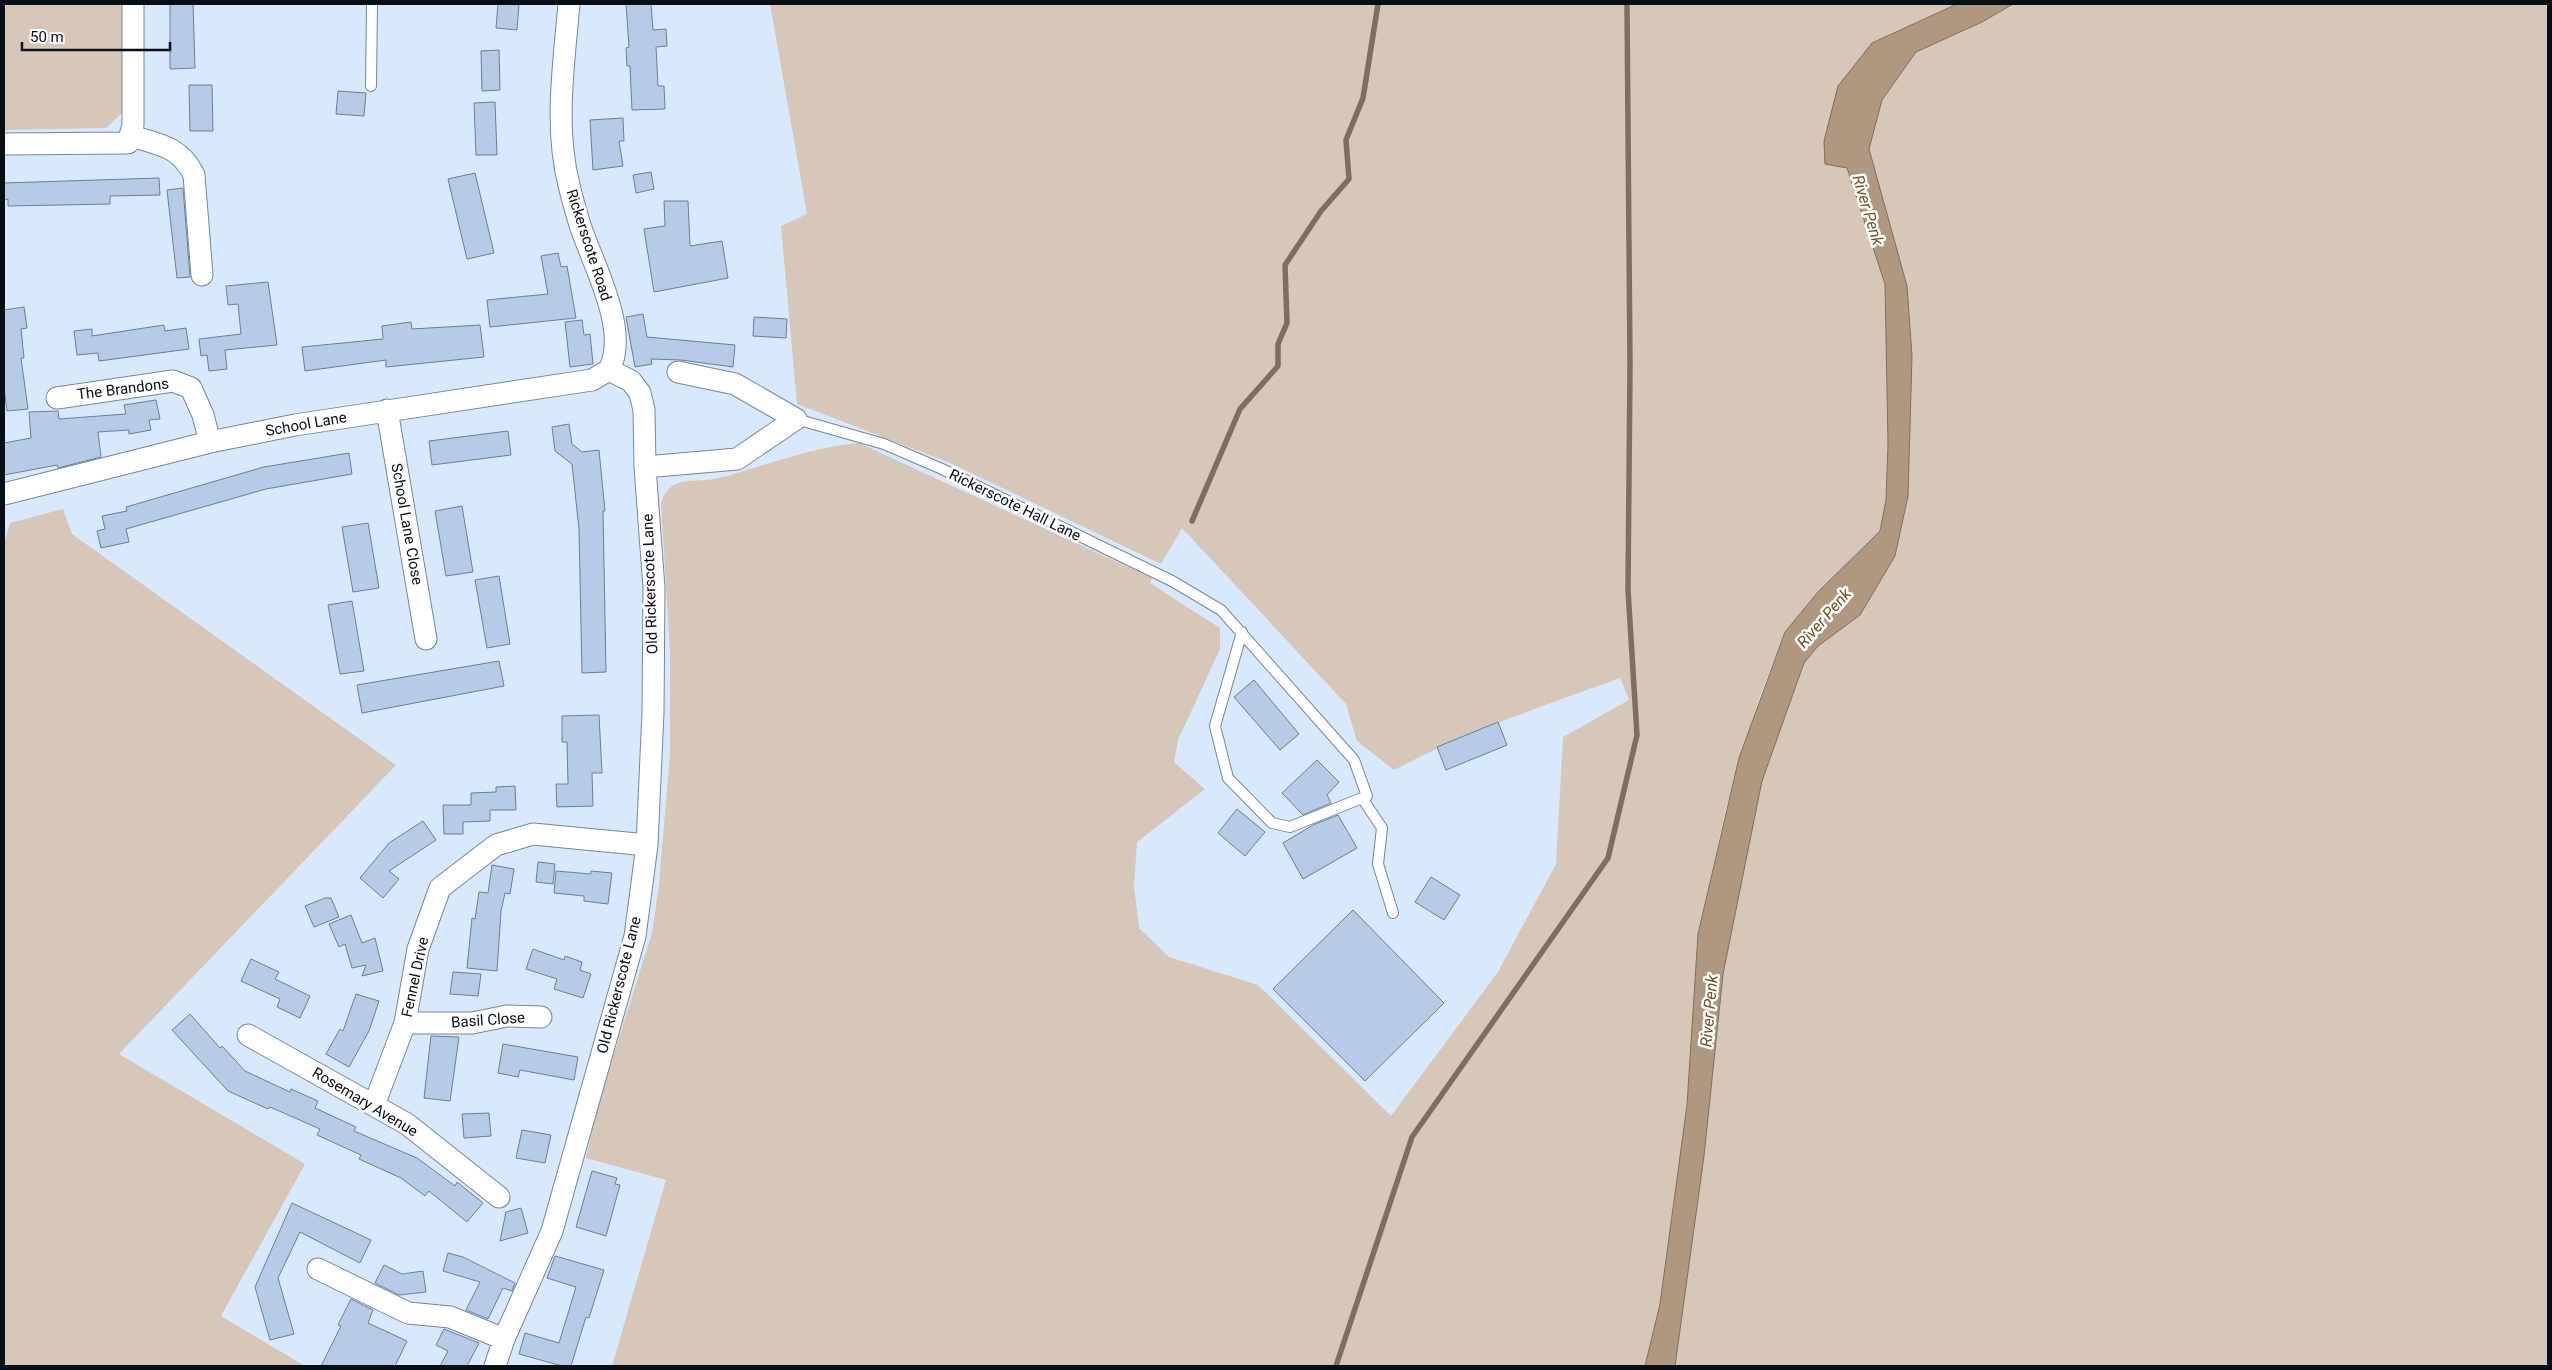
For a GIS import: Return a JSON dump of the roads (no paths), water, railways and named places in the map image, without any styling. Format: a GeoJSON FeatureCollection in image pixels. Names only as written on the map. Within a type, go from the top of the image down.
{"type":"FeatureCollection","features":[{"type":"Feature","properties":{"kind":"street"},"geometry":{"type":"LineString","coordinates":[[4,144],[128,143],[131,136],[133,4]]}},
{"type":"Feature","properties":{"kind":"street","name":"Rickerscote Road"},"geometry":{"type":"LineString","coordinates":[[569,4],[562,89],[564,159],[580,224],[614,324],[615,359],[609,370]]}},
{"type":"Feature","properties":{"kind":"street"},"geometry":{"type":"LineString","coordinates":[[131,136],[173,149],[189,165],[194,175],[202,275]]}},
{"type":"Feature","properties":{"kind":"street"},"geometry":{"type":"LineString","coordinates":[[609,370],[631,381],[640,393],[644,410],[645,467],[737,459],[796,419],[736,384],[678,372]]}},
{"type":"Feature","properties":{"kind":"street","name":"School Lane"},"geometry":{"type":"LineString","coordinates":[[4,494],[210,442],[387,410],[592,380],[609,370]]}},
{"type":"Feature","properties":{"kind":"street","name":"The Brandons"},"geometry":{"type":"LineString","coordinates":[[57,398],[173,381],[191,388],[203,415],[210,442]]}},
{"type":"Feature","properties":{"kind":"street","name":"School Lane Close"},"geometry":{"type":"LineString","coordinates":[[387,410],[426,639]]}},
{"type":"Feature","properties":{"kind":"street","name":"Old Rickerscote Lane"},"geometry":{"type":"LineString","coordinates":[[495,1366],[504,1339],[552,1231],[635,936],[647,845],[653,712],[654,588],[645,467]]}},
{"type":"Feature","properties":{"kind":"street","name":"Fennel Drive"},"geometry":{"type":"LineString","coordinates":[[374,1105],[405,1023],[418,949],[440,888],[466,866],[496,845],[533,834],[647,845]]}},
{"type":"Feature","properties":{"kind":"street","name":"Basil Close"},"geometry":{"type":"LineString","coordinates":[[405,1023],[472,1024],[507,1016],[541,1017]]}},
{"type":"Feature","properties":{"kind":"street","name":"Rosemary Avenue"},"geometry":{"type":"LineString","coordinates":[[248,1035],[407,1124],[499,1197]]}},
{"type":"Feature","properties":{"kind":"street"},"geometry":{"type":"LineString","coordinates":[[318,1270],[408,1313],[450,1317],[504,1339]]}},
{"type":"Feature","properties":{"kind":"lane"},"geometry":{"type":"LineString","coordinates":[[371,86],[372,4]]}},
{"type":"Feature","properties":{"kind":"lane","name":"Rickerscote Hall Lane"},"geometry":{"type":"LineString","coordinates":[[796,419],[884,444],[942,469],[1172,581],[1221,610],[1334,735],[1354,760],[1367,796],[1362,798]]}},
{"type":"Feature","properties":{"kind":"lane"},"geometry":{"type":"LineString","coordinates":[[1242,632],[1215,726],[1228,778],[1272,824],[1290,828],[1362,798],[1382,828],[1378,864],[1393,913]]}},
{"type":"Feature","properties":{"kind":"water","name":"River Penk"},"geometry":{"type":"Polygon","coordinates":[[[1957,4],[2013,4],[1982,22],[1916,52],[1882,100],[1869,149],[1907,286],[1912,356],[1908,496],[1895,556],[1860,615],[1818,646],[1804,663],[1762,781],[1723,974],[1704,1156],[1675,1366],[1645,1366],[1660,1304],[1687,1105],[1698,934],[1739,758],[1785,632],[1818,592],[1880,531],[1886,500],[1888,445],[1885,284],[1847,168],[1825,164],[1824,141],[1838,86],[1872,43],[1957,4]]]}},
{"type":"Feature","properties":{"kind":"waterway"},"geometry":{"type":"LineString","coordinates":[[1192,521],[1240,409],[1278,366],[1278,344],[1287,323],[1285,265],[1321,211],[1349,179],[1346,140],[1363,98],[1378,4]]}},
{"type":"Feature","properties":{"kind":"waterway"},"geometry":{"type":"LineString","coordinates":[[1336,1366],[1412,1137],[1608,858],[1637,735],[1628,590],[1630,366],[1627,4]]}}]}
